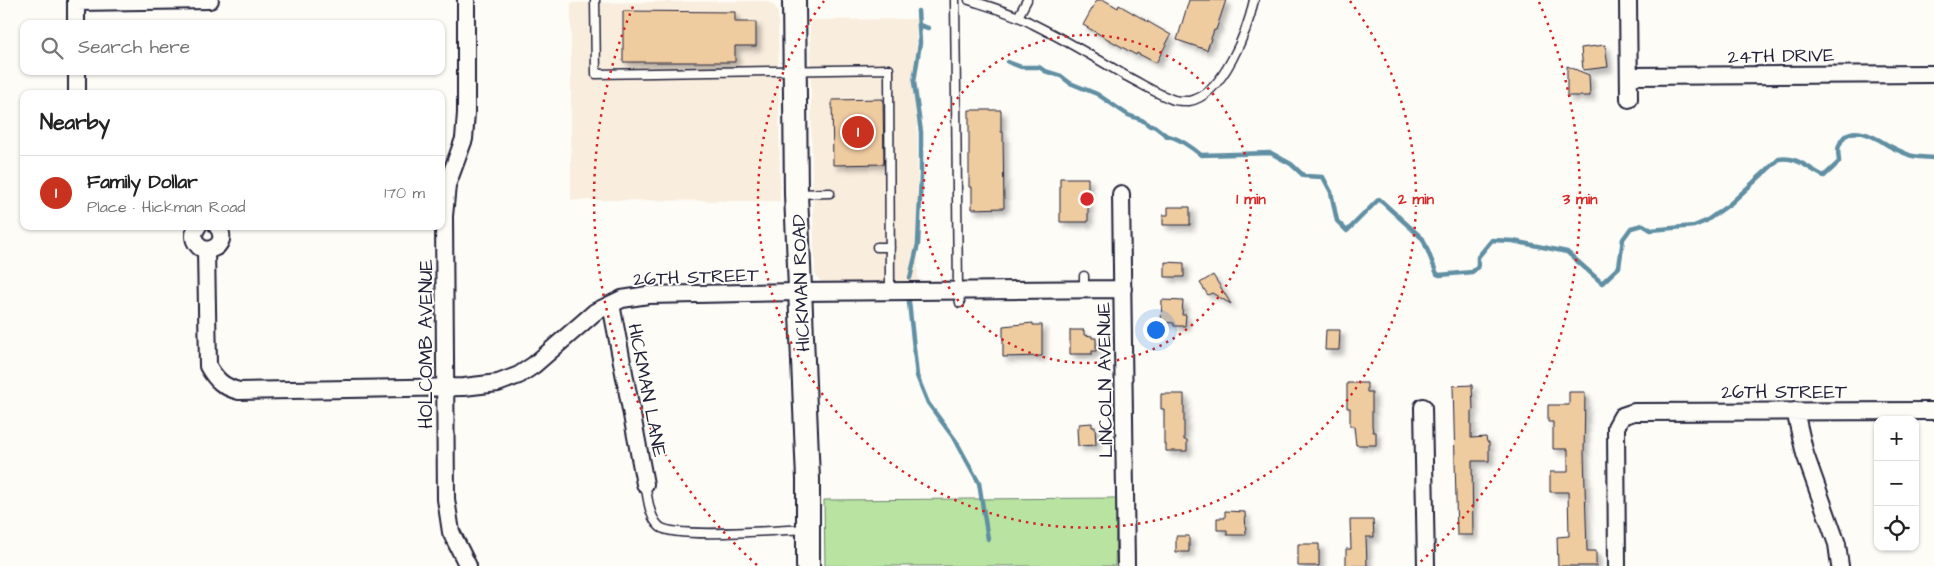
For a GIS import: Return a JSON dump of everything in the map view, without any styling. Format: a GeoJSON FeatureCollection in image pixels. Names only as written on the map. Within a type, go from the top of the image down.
{"type":"FeatureCollection","features":[{"type":"Feature","properties":{"kind":"main road","name":"HICKMAN ROAD"},"geometry":{"type":"LineString","coordinates":[[794,0],[796,194],[808,478],[808,566]]}},
{"type":"Feature","properties":{"kind":"street"},"geometry":{"type":"LineString","coordinates":[[76,20],[76,1],[210,0]]}},
{"type":"Feature","properties":{"kind":"street","name":"HOLCOMB AVENUE"},"geometry":{"type":"LineString","coordinates":[[445,206],[447,185],[464,138],[466,113],[466,0]]}},
{"type":"Feature","properties":{"kind":"street"},"geometry":{"type":"LineString","coordinates":[[1628,0],[1629,99]]}},
{"type":"Feature","properties":{"kind":"street","name":"24TH DRIVE"},"geometry":{"type":"LineString","coordinates":[[1629,76],[1934,74]]}},
{"type":"Feature","properties":{"kind":"street"},"geometry":{"type":"LineString","coordinates":[[77,75],[77,90]]}},
{"type":"Feature","properties":{"kind":"street","name":"LINCOLN AVENUE"},"geometry":{"type":"LineString","coordinates":[[1121,194],[1126,566]]}},
{"type":"Feature","properties":{"kind":"street"},"geometry":{"type":"LineString","coordinates":[[196,230],[194,235],[195,242],[197,246],[206,250],[216,248],[221,240],[219,230]]}},
{"type":"Feature","properties":{"kind":"street","name":"HOLCOMB AVENUE"},"geometry":{"type":"LineString","coordinates":[[444,230],[446,499],[451,532],[468,566]]}},
{"type":"Feature","properties":{"kind":"street","name":"26TH STREET"},"geometry":{"type":"LineString","coordinates":[[206,250],[208,366],[215,378],[226,387],[239,391],[445,387],[498,383],[519,375],[534,365],[594,312],[622,299],[648,295],[890,291],[959,296],[1084,282],[1123,289]]}},
{"type":"Feature","properties":{"kind":"street","name":"HICKMAN LANE"},"geometry":{"type":"LineString","coordinates":[[611,304],[645,484]]}},
{"type":"Feature","properties":{"kind":"street"},"geometry":{"type":"LineString","coordinates":[[1423,407],[1426,566]]}},
{"type":"Feature","properties":{"kind":"street"},"geometry":{"type":"LineString","coordinates":[[1795,411],[1805,454],[1834,536],[1840,566]]}},
{"type":"Feature","properties":{"kind":"street","name":"26TH STREET"},"geometry":{"type":"LineString","coordinates":[[1618,566],[1616,427],[1622,416],[1634,412],[1934,411]]}},
{"type":"Feature","properties":{"kind":"lane"},"geometry":{"type":"LineString","coordinates":[[595,0],[596,74],[889,69],[886,192],[890,247],[890,291]]}},
{"type":"Feature","properties":{"kind":"lane"},"geometry":{"type":"LineString","coordinates":[[955,0],[959,296]]}},
{"type":"Feature","properties":{"kind":"lane"},"geometry":{"type":"LineString","coordinates":[[969,0],[1018,17],[1154,91],[1177,101],[1190,101],[1199,98],[1210,90],[1230,65],[1252,12],[1254,0]]}},
{"type":"Feature","properties":{"kind":"lane"},"geometry":{"type":"LineString","coordinates":[[1018,17],[1027,0]]}},
{"type":"Feature","properties":{"kind":"lane"},"geometry":{"type":"LineString","coordinates":[[796,194],[830,193]]}},
{"type":"Feature","properties":{"kind":"lane"},"geometry":{"type":"LineString","coordinates":[[877,247],[890,247]]}},
{"type":"Feature","properties":{"kind":"lane"},"geometry":{"type":"LineString","coordinates":[[645,484],[654,521],[662,528],[675,531],[714,533],[808,529]]}},
{"type":"Feature","properties":{"kind":"shaded area"},"geometry":{"type":"Polygon","coordinates":[[[766,1],[774,5],[778,13],[780,201],[571,200],[571,3],[766,1]]]}},
{"type":"Feature","properties":{"kind":"shaded area"},"geometry":{"type":"Polygon","coordinates":[[[916,19],[918,284],[823,284],[815,274],[810,20],[916,19]]]}},
{"type":"Feature","properties":{"kind":"green space"},"geometry":{"type":"Polygon","coordinates":[[[1117,498],[1115,566],[825,566],[824,500],[1117,498]]]}},
{"type":"Feature","properties":{"kind":"building"},"geometry":{"type":"Polygon","coordinates":[[[1097,0],[1104,0],[1118,8],[1119,5],[1171,35],[1156,63],[1137,53],[1136,55],[1083,25],[1097,0]]]}},
{"type":"Feature","properties":{"kind":"building"},"geometry":{"type":"Polygon","coordinates":[[[1189,0],[1226,0],[1207,50],[1177,40],[1189,0]]]}},
{"type":"Feature","properties":{"kind":"building"},"geometry":{"type":"Polygon","coordinates":[[[623,11],[735,12],[735,22],[756,22],[756,46],[735,46],[735,62],[623,62],[623,11]]]}},
{"type":"Feature","properties":{"kind":"building"},"geometry":{"type":"Polygon","coordinates":[[[1605,45],[1608,67],[1583,70],[1581,48],[1605,45]]]}},
{"type":"Feature","properties":{"kind":"building"},"geometry":{"type":"Polygon","coordinates":[[[1567,66],[1589,75],[1590,96],[1567,96],[1567,66]]]}},
{"type":"Feature","properties":{"kind":"building"},"geometry":{"type":"Polygon","coordinates":[[[883,99],[884,164],[833,165],[832,100],[883,99]]]}},
{"type":"Feature","properties":{"kind":"building"},"geometry":{"type":"Polygon","coordinates":[[[969,110],[1001,110],[1004,208],[972,209],[972,187],[969,187],[969,110]]]}},
{"type":"Feature","properties":{"kind":"building"},"geometry":{"type":"Polygon","coordinates":[[[1060,178],[1088,178],[1088,222],[1060,222],[1060,178]]]}},
{"type":"Feature","properties":{"kind":"building"},"geometry":{"type":"Polygon","coordinates":[[[1168,207],[1190,207],[1190,225],[1163,225],[1163,215],[1168,215],[1168,207]]]}},
{"type":"Feature","properties":{"kind":"building"},"geometry":{"type":"Polygon","coordinates":[[[1165,262],[1184,263],[1184,277],[1165,277],[1165,262]]]}},
{"type":"Feature","properties":{"kind":"building"},"geometry":{"type":"Polygon","coordinates":[[[1213,275],[1231,304],[1212,293],[1208,295],[1200,283],[1213,275]]]}},
{"type":"Feature","properties":{"kind":"building"},"geometry":{"type":"Polygon","coordinates":[[[1162,300],[1183,301],[1182,315],[1186,315],[1185,326],[1174,326],[1174,323],[1161,322],[1162,300]]]}},
{"type":"Feature","properties":{"kind":"building"},"geometry":{"type":"Polygon","coordinates":[[[1033,323],[1033,325],[1042,325],[1042,356],[1003,357],[1003,326],[1033,323]]]}},
{"type":"Feature","properties":{"kind":"building"},"geometry":{"type":"Polygon","coordinates":[[[1070,330],[1084,330],[1084,335],[1096,338],[1096,351],[1092,351],[1092,354],[1070,354],[1070,330]]]}},
{"type":"Feature","properties":{"kind":"building"},"geometry":{"type":"Polygon","coordinates":[[[1326,330],[1340,330],[1339,350],[1325,350],[1326,330]]]}},
{"type":"Feature","properties":{"kind":"building"},"geometry":{"type":"Polygon","coordinates":[[[1347,383],[1367,383],[1367,392],[1372,392],[1372,426],[1373,432],[1376,432],[1376,445],[1356,445],[1354,426],[1350,426],[1350,408],[1347,408],[1347,383]]]}},
{"type":"Feature","properties":{"kind":"building"},"geometry":{"type":"Polygon","coordinates":[[[1472,385],[1471,438],[1486,437],[1487,442],[1489,442],[1489,461],[1472,461],[1473,535],[1457,535],[1453,386],[1472,385]]]}},
{"type":"Feature","properties":{"kind":"building"},"geometry":{"type":"Polygon","coordinates":[[[1569,392],[1585,392],[1584,454],[1587,551],[1596,551],[1596,566],[1558,566],[1557,537],[1569,536],[1568,492],[1550,492],[1550,472],[1568,472],[1568,449],[1553,449],[1553,422],[1548,422],[1548,405],[1569,405],[1569,392]]]}},
{"type":"Feature","properties":{"kind":"building"},"geometry":{"type":"Polygon","coordinates":[[[1161,394],[1184,394],[1184,440],[1187,440],[1187,451],[1166,451],[1166,444],[1164,444],[1164,409],[1161,409],[1161,394]]]}},
{"type":"Feature","properties":{"kind":"building"},"geometry":{"type":"Polygon","coordinates":[[[1092,423],[1092,427],[1095,427],[1096,445],[1078,446],[1077,428],[1079,428],[1079,424],[1092,423]]]}},
{"type":"Feature","properties":{"kind":"building"},"geometry":{"type":"Polygon","coordinates":[[[1225,511],[1245,512],[1246,535],[1227,535],[1227,530],[1217,530],[1217,518],[1225,518],[1225,511]]]}},
{"type":"Feature","properties":{"kind":"building"},"geometry":{"type":"Polygon","coordinates":[[[1350,520],[1373,520],[1374,537],[1366,537],[1367,566],[1346,566],[1346,549],[1351,549],[1350,520]]]}},
{"type":"Feature","properties":{"kind":"building"},"geometry":{"type":"Polygon","coordinates":[[[1176,536],[1189,536],[1189,552],[1176,552],[1176,536]]]}},
{"type":"Feature","properties":{"kind":"building"},"geometry":{"type":"Polygon","coordinates":[[[1298,544],[1319,544],[1319,566],[1298,566],[1298,544]]]}},
{"type":"Feature","properties":{"kind":"waterway"},"geometry":{"type":"LineString","coordinates":[[910,278],[918,244],[921,175],[921,132],[914,82],[920,43],[918,11]]}},
{"type":"Feature","properties":{"kind":"waterway"},"geometry":{"type":"LineString","coordinates":[[919,25],[928,28]]}},
{"type":"Feature","properties":{"kind":"waterway"},"geometry":{"type":"LineString","coordinates":[[1008,62],[1021,67],[1039,67],[1061,76],[1070,83],[1097,94],[1128,115],[1142,120],[1150,126],[1154,126],[1167,136],[1180,140],[1201,155],[1271,153],[1291,164],[1304,176],[1323,177],[1331,192],[1337,221],[1347,231],[1379,199],[1423,239],[1437,274],[1440,275],[1472,272],[1478,267],[1478,257],[1492,240],[1513,241],[1567,252],[1602,283],[1619,267],[1623,239],[1631,228],[1643,225],[1651,230],[1694,226],[1706,221],[1730,204],[1779,159],[1792,159],[1824,176],[1839,162],[1838,148],[1843,139],[1848,134],[1854,132],[1867,134],[1910,155],[1934,158]]}},
{"type":"Feature","properties":{"kind":"waterway"},"geometry":{"type":"LineString","coordinates":[[909,302],[917,376],[928,403],[956,441],[979,483],[988,539]]}},
{"type":"Feature","properties":{"kind":"place","name":"Family Dollar"},"geometry":{"type":"Point","coordinates":[858,132]}}]}
